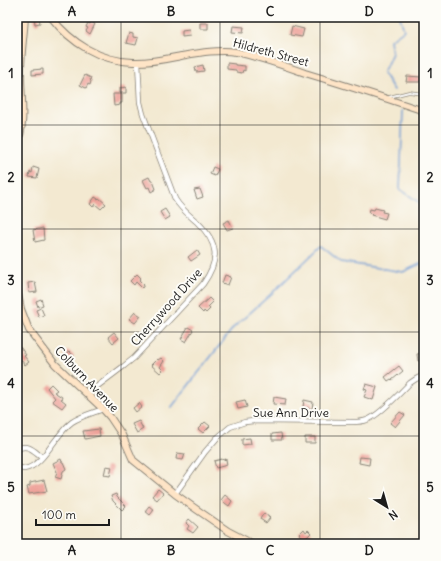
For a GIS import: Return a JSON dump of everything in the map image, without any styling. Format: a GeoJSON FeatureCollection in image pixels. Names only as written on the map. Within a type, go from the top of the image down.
{"type":"FeatureCollection","features":[{"type":"Feature","properties":{"kind":"street"},"geometry":{"type":"LineString","coordinates":[[17,144],[22,121],[23,103],[21,70],[25,17]]}},
{"type":"Feature","properties":{"kind":"street","name":"Hildreth Street"},"geometry":{"type":"LineString","coordinates":[[51,17],[68,36],[81,46],[114,60],[138,62],[205,52],[234,52],[424,111]]}},
{"type":"Feature","properties":{"kind":"street","name":"Cherrywood Drive"},"geometry":{"type":"LineString","coordinates":[[87,394],[124,366],[152,339],[203,284],[209,275],[215,258],[212,241],[208,234],[183,210],[175,199],[143,114],[140,102],[138,62]]}},
{"type":"Feature","properties":{"kind":"street","name":"Colburn Avenue"},"geometry":{"type":"LineString","coordinates":[[17,289],[21,309],[29,330],[55,364],[110,417],[122,435],[134,460],[175,494],[196,509],[253,544]]}},
{"type":"Feature","properties":{"kind":"street","name":"Sue Ann Drive"},"geometry":{"type":"LineString","coordinates":[[175,494],[211,444],[223,432],[230,428],[245,422],[254,421],[360,422],[372,418],[410,383],[424,375]]}},
{"type":"Feature","properties":{"kind":"street"},"geometry":{"type":"LineString","coordinates":[[17,467],[24,469],[30,468],[42,457],[66,427],[82,417],[103,409]]}},
{"type":"Feature","properties":{"kind":"street"},"geometry":{"type":"LineString","coordinates":[[17,449],[27,447],[42,457]]}},
{"type":"Feature","properties":{"kind":"lane"},"geometry":{"type":"LineString","coordinates":[[386,98],[409,92],[424,94]]}},
{"type":"Feature","properties":{"kind":"building"},"geometry":{"type":"Polygon","coordinates":[[[34,17],[39,17],[40,23],[35,24],[34,17]]]}},
{"type":"Feature","properties":{"kind":"building"},"geometry":{"type":"Polygon","coordinates":[[[91,22],[95,24],[90,34],[86,31],[88,28],[86,27],[88,23],[90,24],[91,22]]]}},
{"type":"Feature","properties":{"kind":"building"},"geometry":{"type":"Polygon","coordinates":[[[200,23],[208,23],[208,29],[200,29],[200,23]]]}},
{"type":"Feature","properties":{"kind":"building"},"geometry":{"type":"Polygon","coordinates":[[[233,26],[244,27],[243,33],[232,32],[233,26]]]}},
{"type":"Feature","properties":{"kind":"building"},"geometry":{"type":"Polygon","coordinates":[[[292,26],[304,29],[302,37],[290,35],[292,26]]]}},
{"type":"Feature","properties":{"kind":"building"},"geometry":{"type":"Polygon","coordinates":[[[189,30],[190,36],[182,37],[182,31],[189,30]]]}},
{"type":"Feature","properties":{"kind":"building"},"geometry":{"type":"Polygon","coordinates":[[[129,33],[133,34],[133,37],[138,38],[136,45],[126,43],[129,33]]]}},
{"type":"Feature","properties":{"kind":"building"},"geometry":{"type":"Polygon","coordinates":[[[227,63],[245,66],[245,71],[243,70],[242,73],[236,72],[236,70],[227,69],[227,63]]]}},
{"type":"Feature","properties":{"kind":"building"},"geometry":{"type":"Polygon","coordinates":[[[203,65],[204,71],[196,72],[195,67],[203,65]]]}},
{"type":"Feature","properties":{"kind":"building"},"geometry":{"type":"Polygon","coordinates":[[[43,69],[43,74],[32,75],[32,70],[43,69]]]}},
{"type":"Feature","properties":{"kind":"building"},"geometry":{"type":"Polygon","coordinates":[[[85,75],[91,78],[90,85],[88,84],[86,88],[80,85],[85,75]]]}},
{"type":"Feature","properties":{"kind":"building"},"geometry":{"type":"Polygon","coordinates":[[[407,76],[421,77],[420,82],[406,82],[407,76]]]}},
{"type":"Feature","properties":{"kind":"building"},"geometry":{"type":"Polygon","coordinates":[[[126,87],[126,93],[120,93],[120,88],[126,87]]]}},
{"type":"Feature","properties":{"kind":"building"},"geometry":{"type":"Polygon","coordinates":[[[113,94],[122,94],[122,103],[120,103],[120,105],[114,106],[113,94]]]}},
{"type":"Feature","properties":{"kind":"building"},"geometry":{"type":"Polygon","coordinates":[[[33,167],[39,169],[37,178],[29,177],[30,172],[32,173],[33,167]]]}},
{"type":"Feature","properties":{"kind":"building"},"geometry":{"type":"Polygon","coordinates":[[[213,167],[218,169],[215,176],[210,174],[213,167]]]}},
{"type":"Feature","properties":{"kind":"building"},"geometry":{"type":"Polygon","coordinates":[[[149,177],[151,181],[153,181],[156,189],[151,192],[143,180],[149,177]]]}},
{"type":"Feature","properties":{"kind":"building"},"geometry":{"type":"Polygon","coordinates":[[[200,189],[203,197],[197,199],[194,190],[200,189]]]}},
{"type":"Feature","properties":{"kind":"building"},"geometry":{"type":"Polygon","coordinates":[[[95,197],[98,199],[99,198],[106,204],[101,209],[95,204],[93,207],[90,204],[95,197]]]}},
{"type":"Feature","properties":{"kind":"building"},"geometry":{"type":"Polygon","coordinates":[[[375,208],[383,210],[382,212],[387,213],[385,219],[369,213],[370,209],[374,210],[375,208]]]}},
{"type":"Feature","properties":{"kind":"building"},"geometry":{"type":"Polygon","coordinates":[[[165,209],[170,217],[165,220],[160,212],[165,209]]]}},
{"type":"Feature","properties":{"kind":"building"},"geometry":{"type":"Polygon","coordinates":[[[229,220],[233,228],[227,230],[223,223],[229,220]]]}},
{"type":"Feature","properties":{"kind":"building"},"geometry":{"type":"Polygon","coordinates":[[[43,228],[44,240],[35,242],[33,230],[43,228]]]}},
{"type":"Feature","properties":{"kind":"building"},"geometry":{"type":"Polygon","coordinates":[[[197,250],[200,255],[191,261],[188,257],[197,250]]]}},
{"type":"Feature","properties":{"kind":"building"},"geometry":{"type":"Polygon","coordinates":[[[137,274],[141,278],[139,280],[144,285],[142,288],[136,282],[134,285],[130,281],[137,274]]]}},
{"type":"Feature","properties":{"kind":"building"},"geometry":{"type":"Polygon","coordinates":[[[225,275],[231,277],[228,285],[222,283],[225,275]]]}},
{"type":"Feature","properties":{"kind":"building"},"geometry":{"type":"Polygon","coordinates":[[[35,282],[37,292],[29,293],[28,283],[35,282]]]}},
{"type":"Feature","properties":{"kind":"building"},"geometry":{"type":"Polygon","coordinates":[[[209,298],[213,302],[208,307],[210,309],[206,313],[204,311],[203,313],[198,308],[209,298]]]}},
{"type":"Feature","properties":{"kind":"building"},"geometry":{"type":"Polygon","coordinates":[[[41,299],[43,305],[38,307],[36,301],[41,299]]]}},
{"type":"Feature","properties":{"kind":"building"},"geometry":{"type":"Polygon","coordinates":[[[41,308],[44,315],[39,317],[36,310],[41,308]]]}},
{"type":"Feature","properties":{"kind":"building"},"geometry":{"type":"Polygon","coordinates":[[[135,312],[141,316],[135,323],[129,319],[135,312]]]}},
{"type":"Feature","properties":{"kind":"building"},"geometry":{"type":"Polygon","coordinates":[[[188,327],[193,330],[186,342],[181,339],[188,327]]]}},
{"type":"Feature","properties":{"kind":"building"},"geometry":{"type":"Polygon","coordinates":[[[114,332],[119,338],[113,343],[108,337],[114,332]]]}},
{"type":"Feature","properties":{"kind":"building"},"geometry":{"type":"Polygon","coordinates":[[[20,347],[26,355],[24,356],[29,362],[25,365],[17,355],[17,350],[20,347]]]}},
{"type":"Feature","properties":{"kind":"building"},"geometry":{"type":"Polygon","coordinates":[[[69,351],[74,356],[69,361],[64,355],[69,351]]]}},
{"type":"Feature","properties":{"kind":"building"},"geometry":{"type":"Polygon","coordinates":[[[424,353],[424,360],[418,361],[417,354],[424,353]]]}},
{"type":"Feature","properties":{"kind":"building"},"geometry":{"type":"Polygon","coordinates":[[[161,358],[164,361],[160,367],[163,370],[160,373],[151,365],[157,359],[158,360],[161,358]]]}},
{"type":"Feature","properties":{"kind":"building"},"geometry":{"type":"Polygon","coordinates":[[[399,366],[403,371],[392,380],[391,379],[388,381],[385,377],[399,366]]]}},
{"type":"Feature","properties":{"kind":"building"},"geometry":{"type":"Polygon","coordinates":[[[51,384],[57,390],[54,392],[62,397],[61,399],[66,403],[62,408],[52,401],[55,398],[47,388],[51,384]]]}},
{"type":"Feature","properties":{"kind":"building"},"geometry":{"type":"Polygon","coordinates":[[[366,384],[377,387],[373,400],[364,397],[367,390],[364,389],[366,384]]]}},
{"type":"Feature","properties":{"kind":"building"},"geometry":{"type":"Polygon","coordinates":[[[274,397],[286,399],[285,405],[273,404],[274,397]]]}},
{"type":"Feature","properties":{"kind":"building"},"geometry":{"type":"Polygon","coordinates":[[[245,400],[247,407],[238,409],[236,402],[245,400]]]}},
{"type":"Feature","properties":{"kind":"building"},"geometry":{"type":"Polygon","coordinates":[[[304,400],[313,402],[312,409],[303,407],[304,400]]]}},
{"type":"Feature","properties":{"kind":"building"},"geometry":{"type":"Polygon","coordinates":[[[139,403],[142,407],[136,412],[133,408],[139,403]]]}},
{"type":"Feature","properties":{"kind":"building"},"geometry":{"type":"Polygon","coordinates":[[[400,412],[405,415],[395,427],[390,423],[400,412]]]}},
{"type":"Feature","properties":{"kind":"building"},"geometry":{"type":"Polygon","coordinates":[[[139,421],[143,429],[137,433],[132,424],[139,421]]]}},
{"type":"Feature","properties":{"kind":"building"},"geometry":{"type":"Polygon","coordinates":[[[205,422],[210,426],[203,433],[198,429],[205,422]]]}},
{"type":"Feature","properties":{"kind":"building"},"geometry":{"type":"Polygon","coordinates":[[[99,429],[100,436],[85,439],[83,431],[99,429]]]}},
{"type":"Feature","properties":{"kind":"building"},"geometry":{"type":"Polygon","coordinates":[[[281,433],[282,440],[272,440],[272,434],[281,433]]]}},
{"type":"Feature","properties":{"kind":"building"},"geometry":{"type":"Polygon","coordinates":[[[305,437],[315,437],[315,443],[305,443],[305,437]]]}},
{"type":"Feature","properties":{"kind":"building"},"geometry":{"type":"Polygon","coordinates":[[[250,438],[251,444],[242,445],[242,439],[250,438]]]}},
{"type":"Feature","properties":{"kind":"building"},"geometry":{"type":"Polygon","coordinates":[[[177,453],[185,454],[183,460],[176,459],[177,453]]]}},
{"type":"Feature","properties":{"kind":"building"},"geometry":{"type":"Polygon","coordinates":[[[360,457],[370,458],[369,465],[359,463],[360,457]]]}},
{"type":"Feature","properties":{"kind":"building"},"geometry":{"type":"Polygon","coordinates":[[[61,459],[66,469],[63,471],[61,479],[55,477],[57,472],[53,463],[61,459]]]}},
{"type":"Feature","properties":{"kind":"building"},"geometry":{"type":"Polygon","coordinates":[[[226,459],[227,465],[216,468],[214,461],[226,459]]]}},
{"type":"Feature","properties":{"kind":"building"},"geometry":{"type":"Polygon","coordinates":[[[106,466],[112,467],[110,476],[104,475],[106,466]]]}},
{"type":"Feature","properties":{"kind":"building"},"geometry":{"type":"Polygon","coordinates":[[[44,480],[47,491],[29,494],[27,487],[30,486],[30,483],[44,480]]]}},
{"type":"Feature","properties":{"kind":"building"},"geometry":{"type":"Polygon","coordinates":[[[158,489],[163,493],[157,500],[152,496],[158,489]]]}},
{"type":"Feature","properties":{"kind":"building"},"geometry":{"type":"Polygon","coordinates":[[[116,494],[126,506],[122,510],[113,501],[111,496],[116,494]]]}},
{"type":"Feature","properties":{"kind":"building"},"geometry":{"type":"Polygon","coordinates":[[[225,495],[232,501],[229,506],[221,500],[225,495]]]}},
{"type":"Feature","properties":{"kind":"building"},"geometry":{"type":"Polygon","coordinates":[[[149,506],[154,510],[150,515],[145,511],[149,506]]]}},
{"type":"Feature","properties":{"kind":"building"},"geometry":{"type":"Polygon","coordinates":[[[264,513],[270,518],[266,523],[260,519],[264,513]]]}},
{"type":"Feature","properties":{"kind":"building"},"geometry":{"type":"Polygon","coordinates":[[[189,519],[198,527],[193,533],[187,529],[189,526],[186,523],[189,519]]]}},
{"type":"Feature","properties":{"kind":"building"},"geometry":{"type":"Polygon","coordinates":[[[304,529],[306,532],[308,530],[311,533],[304,540],[299,534],[304,529]]]}},
{"type":"Feature","properties":{"kind":"waterway"},"geometry":{"type":"LineString","coordinates":[[394,90],[383,73],[392,53],[390,40],[404,30],[400,17]]}},
{"type":"Feature","properties":{"kind":"waterway"},"geometry":{"type":"LineString","coordinates":[[403,110],[400,189],[424,206]]}},
{"type":"Feature","properties":{"kind":"waterway"},"geometry":{"type":"LineString","coordinates":[[171,408],[234,327],[321,246],[341,262],[403,272],[424,262]]}}]}
